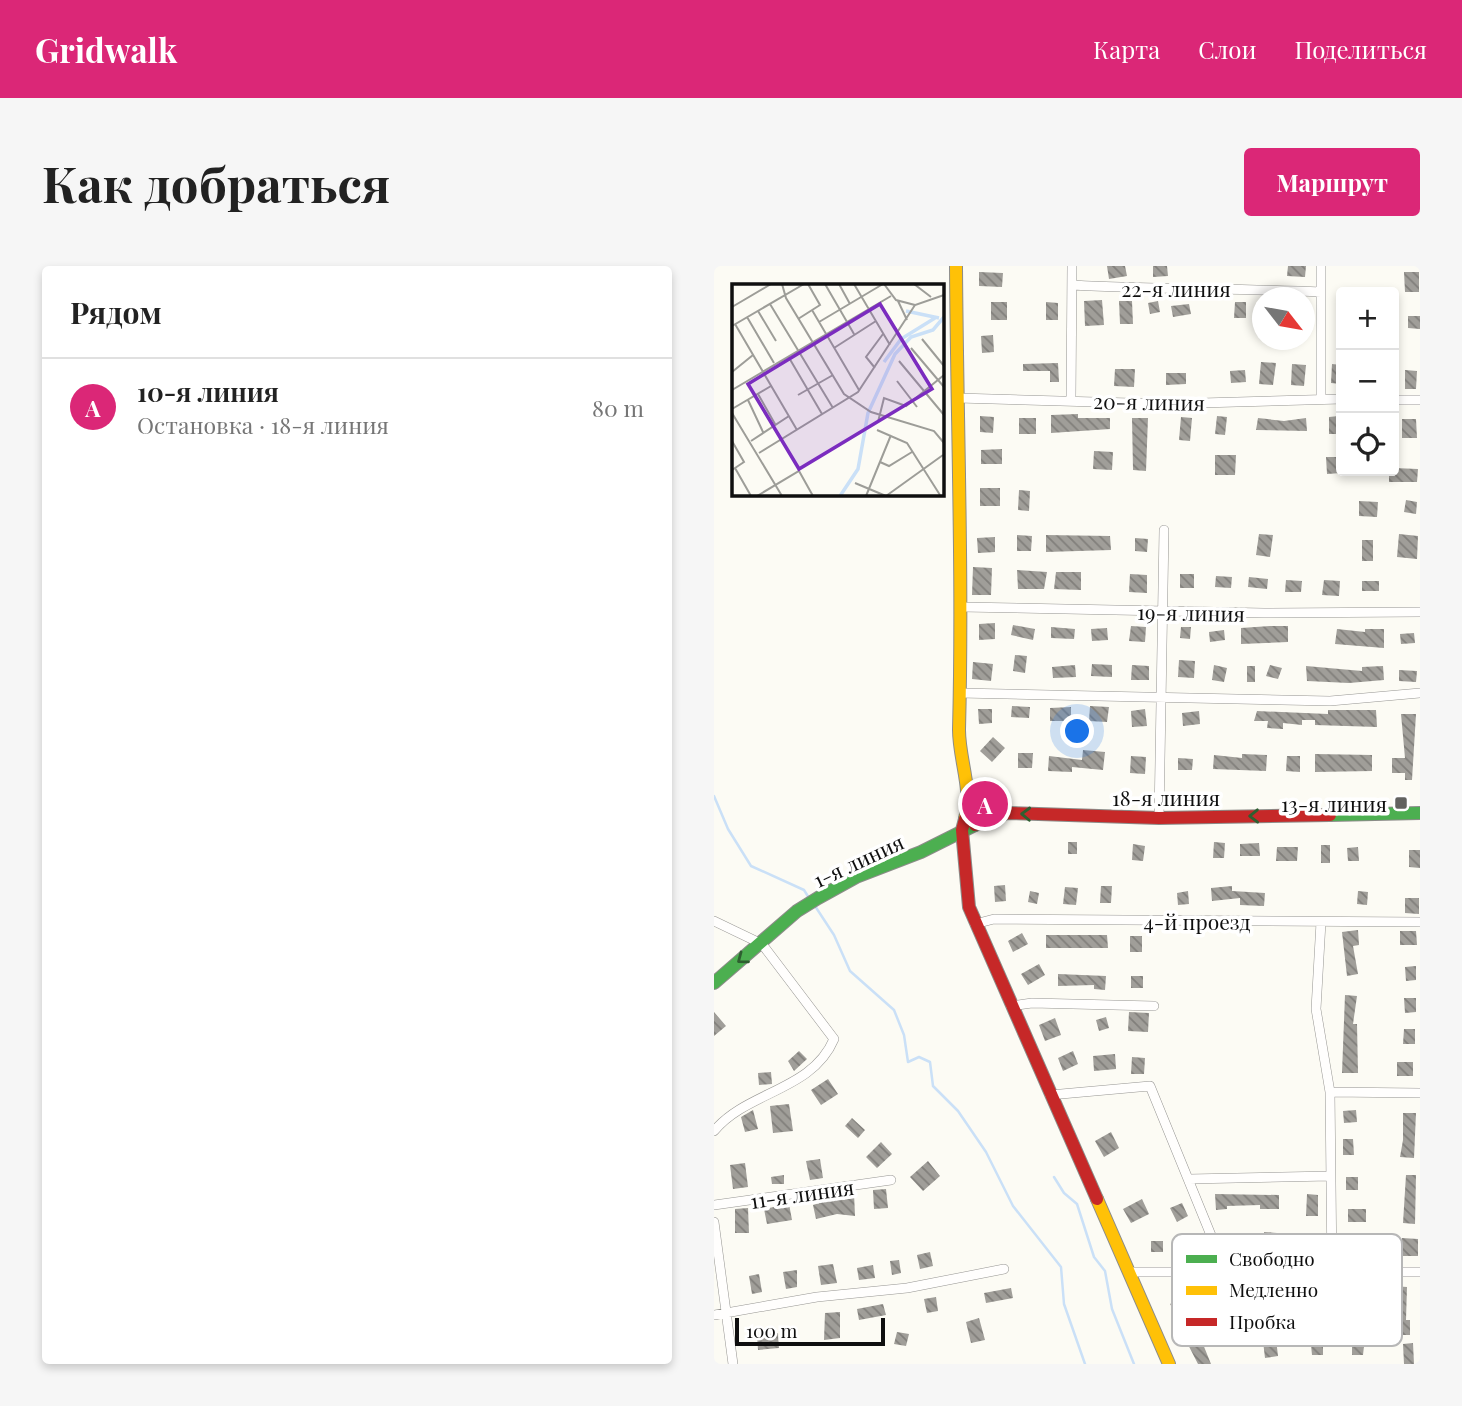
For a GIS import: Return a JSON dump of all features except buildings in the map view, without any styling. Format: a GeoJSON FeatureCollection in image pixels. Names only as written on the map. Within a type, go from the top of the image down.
{"type":"FeatureCollection","features":[{"type":"Feature","properties":{"kind":"street"},"geometry":{"type":"LineString","coordinates":[[956,266],[957,485],[962,607],[958,754],[967,789],[967,813],[962,830],[969,907],[1169,1364]]}},
{"type":"Feature","properties":{"kind":"street"},"geometry":{"type":"LineString","coordinates":[[1071,399],[1072,266]]}},
{"type":"Feature","properties":{"kind":"street"},"geometry":{"type":"LineString","coordinates":[[1321,266],[1321,399]]}},
{"type":"Feature","properties":{"kind":"street","name":"22-я линия"},"geometry":{"type":"LineString","coordinates":[[1073,285],[1155,290],[1222,287],[1321,292]]}},
{"type":"Feature","properties":{"kind":"street","name":"20-я линия"},"geometry":{"type":"LineString","coordinates":[[958,398],[1071,399],[1166,404],[1336,399]]}},
{"type":"Feature","properties":{"kind":"street"},"geometry":{"type":"LineString","coordinates":[[1399,400],[1420,400]]}},
{"type":"Feature","properties":{"kind":"street"},"geometry":{"type":"LineString","coordinates":[[1159,818],[1164,696],[1164,530]]}},
{"type":"Feature","properties":{"kind":"street","name":"19-я линия"},"geometry":{"type":"LineString","coordinates":[[962,607],[1420,612]]}},
{"type":"Feature","properties":{"kind":"street"},"geometry":{"type":"LineString","coordinates":[[960,693],[1330,701],[1420,693]]}},
{"type":"Feature","properties":{"kind":"street","name":"18-я линия"},"geometry":{"type":"LineString","coordinates":[[922,852],[962,830],[1007,813],[1159,818],[1420,813]]}},
{"type":"Feature","properties":{"kind":"street","name":"1-я линия"},"geometry":{"type":"LineString","coordinates":[[714,983],[813,901],[856,877],[922,852]]}},
{"type":"Feature","properties":{"kind":"street","name":"4-й проезд"},"geometry":{"type":"LineString","coordinates":[[975,924],[994,919],[1420,922]]}},
{"type":"Feature","properties":{"kind":"street"},"geometry":{"type":"LineString","coordinates":[[714,921],[762,944],[834,1039],[829,1051],[798,1081],[727,1117],[714,1131]]}},
{"type":"Feature","properties":{"kind":"street"},"geometry":{"type":"LineString","coordinates":[[1321,922],[1317,1009],[1330,1092],[1331,1234]]}},
{"type":"Feature","properties":{"kind":"street"},"geometry":{"type":"LineString","coordinates":[[1011,1006],[1032,1003],[1154,1006]]}},
{"type":"Feature","properties":{"kind":"street"},"geometry":{"type":"LineString","coordinates":[[1050,1095],[1150,1086],[1211,1234]]}},
{"type":"Feature","properties":{"kind":"street"},"geometry":{"type":"LineString","coordinates":[[1330,1092],[1420,1093]]}},
{"type":"Feature","properties":{"kind":"street"},"geometry":{"type":"LineString","coordinates":[[1189,1179],[1330,1176]]}},
{"type":"Feature","properties":{"kind":"street","name":"11-я линия"},"geometry":{"type":"LineString","coordinates":[[714,1205],[891,1180]]}},
{"type":"Feature","properties":{"kind":"street"},"geometry":{"type":"LineString","coordinates":[[714,1222],[719,1314],[733,1364]]}},
{"type":"Feature","properties":{"kind":"street"},"geometry":{"type":"LineString","coordinates":[[719,1314],[817,1297],[907,1288],[1004,1269]]}},
{"type":"Feature","properties":{"kind":"street"},"geometry":{"type":"LineString","coordinates":[[1131,1272],[1172,1272]]}},
{"type":"Feature","properties":{"kind":"street"},"geometry":{"type":"LineString","coordinates":[[1402,1272],[1420,1272]]}},
{"type":"Feature","properties":{"kind":"waterway"},"geometry":{"type":"LineString","coordinates":[[714,796],[728,829],[751,866],[804,890],[809,898]]}},
{"type":"Feature","properties":{"kind":"waterway"},"geometry":{"type":"LineString","coordinates":[[815,906],[834,935],[850,971],[894,1010],[904,1035],[908,1062],[919,1057],[930,1062],[933,1086],[958,1111],[986,1152],[1013,1206],[1061,1267],[1064,1304],[1085,1364]]}},
{"type":"Feature","properties":{"kind":"waterway"},"geometry":{"type":"LineString","coordinates":[[1054,1177],[1064,1193],[1077,1204],[1094,1257],[1105,1271],[1112,1309],[1134,1364]]}},
{"type":"Feature","properties":{"kind":"traffic: fast"},"geometry":{"type":"LineString","coordinates":[[1330,815],[1420,813]]}},
{"type":"Feature","properties":{"kind":"traffic: fast"},"geometry":{"type":"LineString","coordinates":[[714,983],[797,911],[818,898],[856,877],[921,852],[975,825]]}},
{"type":"Feature","properties":{"kind":"traffic: slow"},"geometry":{"type":"LineString","coordinates":[[956,266],[960,556],[959,730],[967,786],[965,819]]}},
{"type":"Feature","properties":{"kind":"traffic: slow"},"geometry":{"type":"LineString","coordinates":[[1097,1199],[1169,1364]]}},
{"type":"Feature","properties":{"kind":"traffic: jam"},"geometry":{"type":"LineString","coordinates":[[975,825],[1007,813],[1159,818],[1330,815]]}},
{"type":"Feature","properties":{"kind":"traffic: jam"},"geometry":{"type":"LineString","coordinates":[[965,819],[962,830],[969,907],[1097,1199]]}},
{"type":"Feature","properties":{"kind":"place","name":"13-я линия"},"geometry":{"type":"Point","coordinates":[1401,803]}},
{"type":"Feature","properties":{"kind":"place","name":"10-я линия"},"geometry":{"type":"Point","coordinates":[985,804]}}]}
